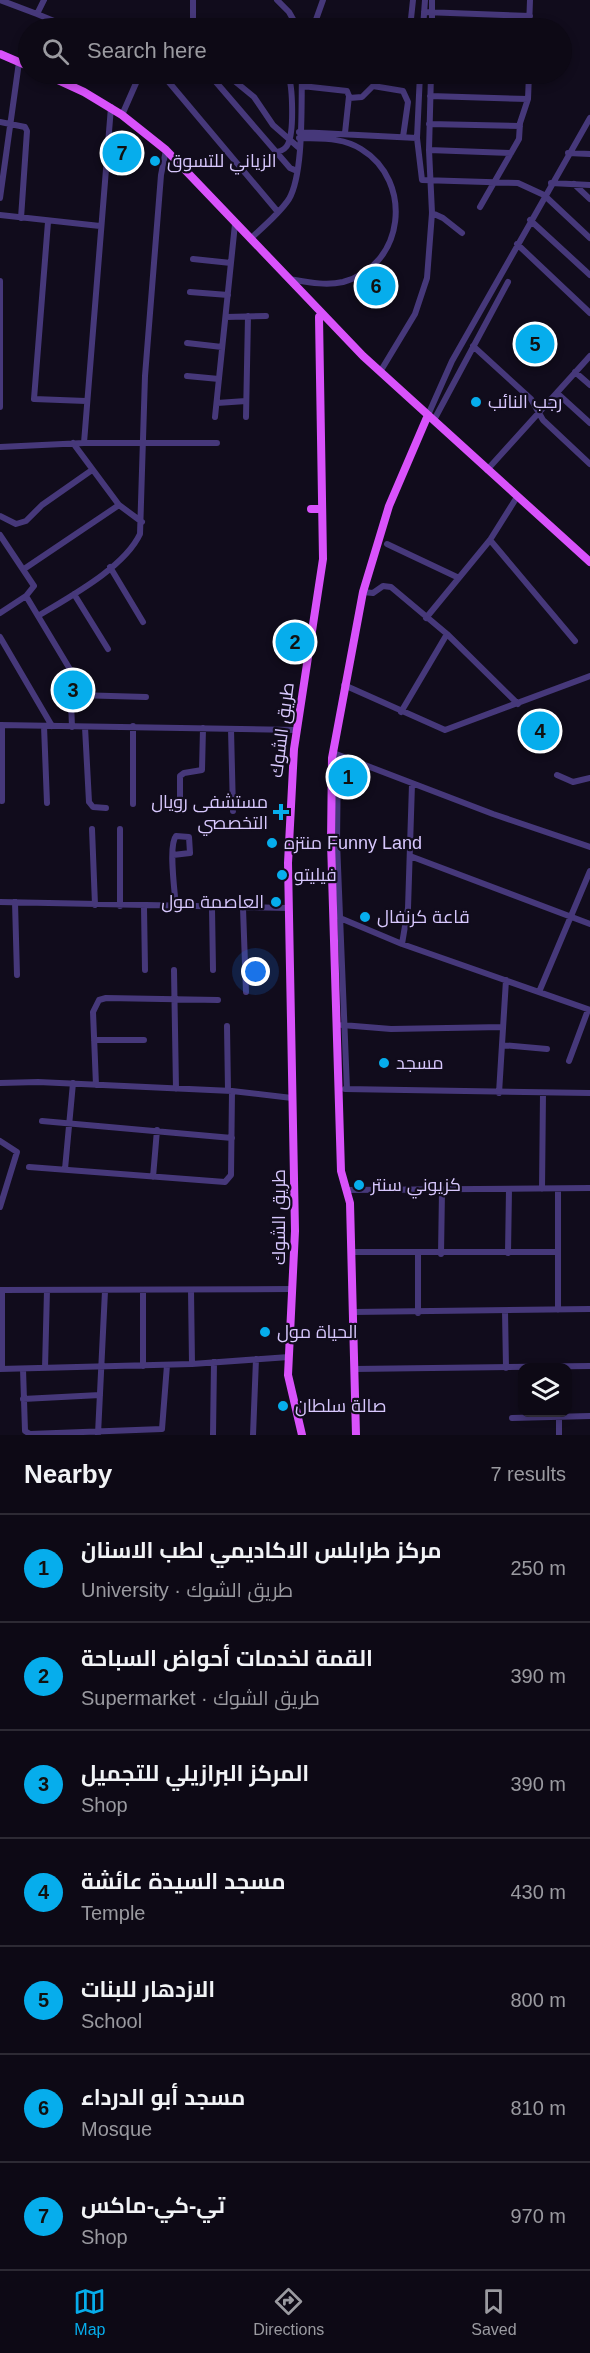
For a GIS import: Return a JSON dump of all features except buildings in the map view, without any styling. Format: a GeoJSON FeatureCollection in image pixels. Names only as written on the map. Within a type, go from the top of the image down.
{"type":"FeatureCollection","features":[{"type":"Feature","properties":{"kind":"main road"},"geometry":{"type":"LineString","coordinates":[[0,54],[18,62]]}},
{"type":"Feature","properties":{"kind":"main road"},"geometry":{"type":"LineString","coordinates":[[65,84],[122,114],[166,150],[320,315]]}},
{"type":"Feature","properties":{"kind":"main road"},"geometry":{"type":"LineString","coordinates":[[277,268],[286,283],[380,372],[590,561]]}},
{"type":"Feature","properties":{"kind":"main road","name":"طريق الشوك"},"geometry":{"type":"LineString","coordinates":[[302,1435],[300,1420],[290,1390],[289,1357],[295,1231],[288,837],[296,730],[322,571],[320,315]]}},
{"type":"Feature","properties":{"kind":"main road"},"geometry":{"type":"LineString","coordinates":[[356,1435],[350,1203],[340,1171],[343,1089],[330,776],[344,685],[363,592],[389,506],[431,418]]}},
{"type":"Feature","properties":{"kind":"main road"},"geometry":{"type":"LineString","coordinates":[[311,509],[322,509]]}},
{"type":"Feature","properties":{"kind":"street"},"geometry":{"type":"LineString","coordinates":[[0,0],[47,18]]}},
{"type":"Feature","properties":{"kind":"street"},"geometry":{"type":"LineString","coordinates":[[37,14],[44,0]]}},
{"type":"Feature","properties":{"kind":"street"},"geometry":{"type":"LineString","coordinates":[[191,18],[193,0]]}},
{"type":"Feature","properties":{"kind":"street"},"geometry":{"type":"LineString","coordinates":[[277,0],[292,18]]}},
{"type":"Feature","properties":{"kind":"street"},"geometry":{"type":"LineString","coordinates":[[316,18],[323,0]]}},
{"type":"Feature","properties":{"kind":"street"},"geometry":{"type":"LineString","coordinates":[[411,18],[412,0]]}},
{"type":"Feature","properties":{"kind":"street"},"geometry":{"type":"LineString","coordinates":[[424,18],[425,0]]}},
{"type":"Feature","properties":{"kind":"street"},"geometry":{"type":"LineString","coordinates":[[432,0],[432,18]]}},
{"type":"Feature","properties":{"kind":"street"},"geometry":{"type":"LineString","coordinates":[[424,12],[530,16],[530,0]]}},
{"type":"Feature","properties":{"kind":"street"},"geometry":{"type":"LineString","coordinates":[[0,198],[18,62]]}},
{"type":"Feature","properties":{"kind":"street"},"geometry":{"type":"LineString","coordinates":[[122,114],[136,84]]}},
{"type":"Feature","properties":{"kind":"street"},"geometry":{"type":"LineString","coordinates":[[170,84],[278,212]]}},
{"type":"Feature","properties":{"kind":"street"},"geometry":{"type":"LineString","coordinates":[[218,84],[290,168],[297,171]]}},
{"type":"Feature","properties":{"kind":"street"},"geometry":{"type":"LineString","coordinates":[[228,95],[232,84]]}},
{"type":"Feature","properties":{"kind":"street"},"geometry":{"type":"LineString","coordinates":[[239,84],[257,100],[273,125],[298,147]]}},
{"type":"Feature","properties":{"kind":"street"},"geometry":{"type":"LineString","coordinates":[[277,152],[283,150],[289,141],[292,91],[290,84]]}},
{"type":"Feature","properties":{"kind":"street"},"geometry":{"type":"LineString","coordinates":[[420,84],[417,138],[420,176],[424,181],[512,181],[544,195],[590,238]]}},
{"type":"Feature","properties":{"kind":"street"},"geometry":{"type":"LineString","coordinates":[[380,372],[411,322],[422,296],[429,268],[432,213],[429,182],[431,84]]}},
{"type":"Feature","properties":{"kind":"street"},"geometry":{"type":"LineString","coordinates":[[480,207],[519,139],[520,126],[528,99],[528,84]]}},
{"type":"Feature","properties":{"kind":"street"},"geometry":{"type":"LineString","coordinates":[[250,240],[290,198],[297,171],[302,86],[345,90],[349,98],[345,134]]}},
{"type":"Feature","properties":{"kind":"street"},"geometry":{"type":"LineString","coordinates":[[349,98],[362,97],[373,86],[400,89],[406,95],[403,137]]}},
{"type":"Feature","properties":{"kind":"street"},"geometry":{"type":"LineString","coordinates":[[430,96],[528,99]]}},
{"type":"Feature","properties":{"kind":"street"},"geometry":{"type":"LineString","coordinates":[[84,443],[111,107]]}},
{"type":"Feature","properties":{"kind":"street"},"geometry":{"type":"LineString","coordinates":[[431,418],[452,362],[544,195],[590,118]]}},
{"type":"Feature","properties":{"kind":"street"},"geometry":{"type":"LineString","coordinates":[[0,122],[10,123],[25,128],[27,131],[21,218]]}},
{"type":"Feature","properties":{"kind":"street"},"geometry":{"type":"LineString","coordinates":[[429,124],[520,126]]}},
{"type":"Feature","properties":{"kind":"street"},"geometry":{"type":"LineString","coordinates":[[299,135],[345,134],[417,138]]}},
{"type":"Feature","properties":{"kind":"street"},"geometry":{"type":"LineString","coordinates":[[288,279],[332,284],[355,278],[383,256],[392,239],[396,221],[393,188],[383,170],[371,156],[356,146],[339,140],[299,135]]}},
{"type":"Feature","properties":{"kind":"street"},"geometry":{"type":"LineString","coordinates":[[38,616],[74,594],[110,567],[136,541],[142,522],[141,442],[161,175],[166,150]]}},
{"type":"Feature","properties":{"kind":"street"},"geometry":{"type":"LineString","coordinates":[[429,150],[511,153]]}},
{"type":"Feature","properties":{"kind":"street"},"geometry":{"type":"LineString","coordinates":[[568,153],[590,154]]}},
{"type":"Feature","properties":{"kind":"street"},"geometry":{"type":"LineString","coordinates":[[551,183],[590,185]]}},
{"type":"Feature","properties":{"kind":"street"},"geometry":{"type":"LineString","coordinates":[[574,184],[590,199]]}},
{"type":"Feature","properties":{"kind":"street"},"geometry":{"type":"LineString","coordinates":[[432,213],[443,218],[462,233]]}},
{"type":"Feature","properties":{"kind":"street"},"geometry":{"type":"LineString","coordinates":[[0,215],[100,226]]}},
{"type":"Feature","properties":{"kind":"street"},"geometry":{"type":"LineString","coordinates":[[530,220],[590,275]]}},
{"type":"Feature","properties":{"kind":"street"},"geometry":{"type":"LineString","coordinates":[[48,222],[34,399],[86,401]]}},
{"type":"Feature","properties":{"kind":"street"},"geometry":{"type":"LineString","coordinates":[[215,417],[235,224]]}},
{"type":"Feature","properties":{"kind":"street"},"geometry":{"type":"LineString","coordinates":[[517,244],[590,313]]}},
{"type":"Feature","properties":{"kind":"street"},"geometry":{"type":"LineString","coordinates":[[193,260],[231,262]]}},
{"type":"Feature","properties":{"kind":"street"},"geometry":{"type":"LineString","coordinates":[[0,281],[0,407]]}},
{"type":"Feature","properties":{"kind":"street"},"geometry":{"type":"LineString","coordinates":[[431,418],[508,282]]}},
{"type":"Feature","properties":{"kind":"street"},"geometry":{"type":"LineString","coordinates":[[190,292],[228,295]]}},
{"type":"Feature","properties":{"kind":"street"},"geometry":{"type":"LineString","coordinates":[[246,417],[248,316]]}},
{"type":"Feature","properties":{"kind":"street"},"geometry":{"type":"LineString","coordinates":[[226,317],[266,316]]}},
{"type":"Feature","properties":{"kind":"street"},"geometry":{"type":"LineString","coordinates":[[187,343],[222,347]]}},
{"type":"Feature","properties":{"kind":"street"},"geometry":{"type":"LineString","coordinates":[[473,346],[531,399],[543,420],[590,464]]}},
{"type":"Feature","properties":{"kind":"street"},"geometry":{"type":"LineString","coordinates":[[488,470],[590,356]]}},
{"type":"Feature","properties":{"kind":"street"},"geometry":{"type":"LineString","coordinates":[[575,372],[590,386]]}},
{"type":"Feature","properties":{"kind":"street"},"geometry":{"type":"LineString","coordinates":[[187,376],[219,379]]}},
{"type":"Feature","properties":{"kind":"street"},"geometry":{"type":"LineString","coordinates":[[557,393],[590,423]]}},
{"type":"Feature","properties":{"kind":"street"},"geometry":{"type":"LineString","coordinates":[[217,403],[246,401]]}},
{"type":"Feature","properties":{"kind":"street"},"geometry":{"type":"LineString","coordinates":[[0,447],[73,443],[217,443]]}},
{"type":"Feature","properties":{"kind":"street"},"geometry":{"type":"LineString","coordinates":[[73,443],[118,505],[142,522]]}},
{"type":"Feature","properties":{"kind":"street"},"geometry":{"type":"LineString","coordinates":[[0,516],[16,524],[26,521],[42,505],[92,470]]}},
{"type":"Feature","properties":{"kind":"street"},"geometry":{"type":"LineString","coordinates":[[426,618],[490,540],[518,497]]}},
{"type":"Feature","properties":{"kind":"street"},"geometry":{"type":"LineString","coordinates":[[24,569],[118,505]]}},
{"type":"Feature","properties":{"kind":"street"},"geometry":{"type":"LineString","coordinates":[[0,535],[34,586],[26,596],[0,613]]}},
{"type":"Feature","properties":{"kind":"street"},"geometry":{"type":"LineString","coordinates":[[490,540],[575,641]]}},
{"type":"Feature","properties":{"kind":"street"},"geometry":{"type":"LineString","coordinates":[[387,544],[459,578]]}},
{"type":"Feature","properties":{"kind":"street"},"geometry":{"type":"LineString","coordinates":[[110,567],[143,622]]}},
{"type":"Feature","properties":{"kind":"street"},"geometry":{"type":"LineString","coordinates":[[363,592],[373,593],[381,586],[389,586],[447,634],[518,704]]}},
{"type":"Feature","properties":{"kind":"street"},"geometry":{"type":"LineString","coordinates":[[74,594],[108,649]]}},
{"type":"Feature","properties":{"kind":"street"},"geometry":{"type":"LineString","coordinates":[[26,596],[71,671]]}},
{"type":"Feature","properties":{"kind":"street"},"geometry":{"type":"LineString","coordinates":[[401,712],[447,634]]}},
{"type":"Feature","properties":{"kind":"street"},"geometry":{"type":"LineString","coordinates":[[0,637],[52,726]]}},
{"type":"Feature","properties":{"kind":"street"},"geometry":{"type":"LineString","coordinates":[[344,685],[446,730],[590,676]]}},
{"type":"Feature","properties":{"kind":"street"},"geometry":{"type":"LineString","coordinates":[[72,727],[71,701],[76,695],[146,697]]}},
{"type":"Feature","properties":{"kind":"street"},"geometry":{"type":"LineString","coordinates":[[2,801],[1,725],[296,730]]}},
{"type":"Feature","properties":{"kind":"street"},"geometry":{"type":"LineString","coordinates":[[44,726],[47,803]]}},
{"type":"Feature","properties":{"kind":"street"},"geometry":{"type":"LineString","coordinates":[[133,726],[133,804]]}},
{"type":"Feature","properties":{"kind":"street"},"geometry":{"type":"LineString","coordinates":[[85,727],[89,802],[93,807],[106,808]]}},
{"type":"Feature","properties":{"kind":"street"},"geometry":{"type":"LineString","coordinates":[[180,805],[180,776],[184,773],[202,770],[203,728]]}},
{"type":"Feature","properties":{"kind":"street"},"geometry":{"type":"LineString","coordinates":[[231,729],[233,811]]}},
{"type":"Feature","properties":{"kind":"street"},"geometry":{"type":"LineString","coordinates":[[335,754],[412,784],[590,847]]}},
{"type":"Feature","properties":{"kind":"street"},"geometry":{"type":"LineString","coordinates":[[557,775],[573,782],[590,778]]}},
{"type":"Feature","properties":{"kind":"street"},"geometry":{"type":"LineString","coordinates":[[402,944],[408,908],[412,784]]}},
{"type":"Feature","properties":{"kind":"street"},"geometry":{"type":"LineString","coordinates":[[92,829],[95,905]]}},
{"type":"Feature","properties":{"kind":"street"},"geometry":{"type":"LineString","coordinates":[[120,829],[120,906]]}},
{"type":"Feature","properties":{"kind":"street"},"geometry":{"type":"LineString","coordinates":[[173,855],[176,907]]}},
{"type":"Feature","properties":{"kind":"street"},"geometry":{"type":"LineString","coordinates":[[410,856],[590,924]]}},
{"type":"Feature","properties":{"kind":"street"},"geometry":{"type":"LineString","coordinates":[[539,992],[590,871]]}},
{"type":"Feature","properties":{"kind":"street"},"geometry":{"type":"LineString","coordinates":[[0,902],[288,908]]}},
{"type":"Feature","properties":{"kind":"street"},"geometry":{"type":"LineString","coordinates":[[15,902],[17,975]]}},
{"type":"Feature","properties":{"kind":"street"},"geometry":{"type":"LineString","coordinates":[[144,906],[145,970]]}},
{"type":"Feature","properties":{"kind":"street"},"geometry":{"type":"LineString","coordinates":[[212,908],[213,970]]}},
{"type":"Feature","properties":{"kind":"street"},"geometry":{"type":"LineString","coordinates":[[243,908],[246,992]]}},
{"type":"Feature","properties":{"kind":"street"},"geometry":{"type":"LineString","coordinates":[[337,918],[402,944],[589,1010],[569,1061]]}},
{"type":"Feature","properties":{"kind":"street"},"geometry":{"type":"LineString","coordinates":[[174,970],[176,1089]]}},
{"type":"Feature","properties":{"kind":"street"},"geometry":{"type":"LineString","coordinates":[[499,1093],[506,981]]}},
{"type":"Feature","properties":{"kind":"street"},"geometry":{"type":"LineString","coordinates":[[96,1085],[94,1007],[102,998],[218,1000]]}},
{"type":"Feature","properties":{"kind":"street"},"geometry":{"type":"LineString","coordinates":[[340,1025],[391,1029],[503,1027]]}},
{"type":"Feature","properties":{"kind":"street"},"geometry":{"type":"LineString","coordinates":[[29,1167],[225,1182],[231,1175],[232,1138],[227,1026]]}},
{"type":"Feature","properties":{"kind":"street"},"geometry":{"type":"LineString","coordinates":[[94,1040],[144,1040]]}},
{"type":"Feature","properties":{"kind":"street"},"geometry":{"type":"LineString","coordinates":[[502,1045],[547,1049]]}},
{"type":"Feature","properties":{"kind":"street"},"geometry":{"type":"LineString","coordinates":[[0,1083],[73,1083],[230,1091],[292,1098]]}},
{"type":"Feature","properties":{"kind":"street"},"geometry":{"type":"LineString","coordinates":[[65,1169],[73,1083]]}},
{"type":"Feature","properties":{"kind":"street"},"geometry":{"type":"LineString","coordinates":[[343,1089],[590,1094]]}},
{"type":"Feature","properties":{"kind":"street"},"geometry":{"type":"LineString","coordinates":[[542,1189],[543,1094]]}},
{"type":"Feature","properties":{"kind":"street"},"geometry":{"type":"LineString","coordinates":[[42,1121],[232,1138]]}},
{"type":"Feature","properties":{"kind":"street"},"geometry":{"type":"LineString","coordinates":[[153,1177],[157,1130]]}},
{"type":"Feature","properties":{"kind":"street"},"geometry":{"type":"LineString","coordinates":[[0,1141],[17,1152],[0,1208]]}},
{"type":"Feature","properties":{"kind":"street"},"geometry":{"type":"LineString","coordinates":[[346,1190],[590,1188]]}},
{"type":"Feature","properties":{"kind":"street"},"geometry":{"type":"LineString","coordinates":[[558,1189],[558,1310]]}},
{"type":"Feature","properties":{"kind":"street"},"geometry":{"type":"LineString","coordinates":[[508,1253],[509,1190]]}},
{"type":"Feature","properties":{"kind":"street"},"geometry":{"type":"LineString","coordinates":[[441,1254],[442,1191]]}},
{"type":"Feature","properties":{"kind":"street"},"geometry":{"type":"LineString","coordinates":[[351,1252],[441,1254],[558,1252]]}},
{"type":"Feature","properties":{"kind":"street"},"geometry":{"type":"LineString","coordinates":[[418,1254],[418,1313]]}},
{"type":"Feature","properties":{"kind":"street"},"geometry":{"type":"LineString","coordinates":[[289,1357],[192,1364],[1,1369],[1,1290],[292,1289]]}},
{"type":"Feature","properties":{"kind":"street"},"geometry":{"type":"LineString","coordinates":[[45,1368],[47,1290]]}},
{"type":"Feature","properties":{"kind":"street"},"geometry":{"type":"LineString","coordinates":[[191,1290],[192,1364]]}},
{"type":"Feature","properties":{"kind":"street"},"geometry":{"type":"LineString","coordinates":[[98,1434],[105,1291]]}},
{"type":"Feature","properties":{"kind":"street"},"geometry":{"type":"LineString","coordinates":[[143,1291],[143,1366]]}},
{"type":"Feature","properties":{"kind":"street"},"geometry":{"type":"LineString","coordinates":[[353,1312],[418,1313],[590,1309]]}},
{"type":"Feature","properties":{"kind":"street"},"geometry":{"type":"LineString","coordinates":[[505,1311],[506,1368]]}},
{"type":"Feature","properties":{"kind":"street"},"geometry":{"type":"LineString","coordinates":[[253,1435],[256,1359]]}},
{"type":"Feature","properties":{"kind":"street"},"geometry":{"type":"LineString","coordinates":[[213,1435],[214,1362]]}},
{"type":"Feature","properties":{"kind":"street"},"geometry":{"type":"LineString","coordinates":[[23,1369],[23,1399],[27,1434],[98,1434],[162,1428],[166,1365]]}},
{"type":"Feature","properties":{"kind":"street"},"geometry":{"type":"LineString","coordinates":[[354,1369],[590,1366]]}},
{"type":"Feature","properties":{"kind":"street"},"geometry":{"type":"LineString","coordinates":[[23,1399],[100,1395]]}},
{"type":"Feature","properties":{"kind":"street"},"geometry":{"type":"LineString","coordinates":[[512,1418],[590,1416]]}},
{"type":"Feature","properties":{"kind":"street"},"geometry":{"type":"LineString","coordinates":[[559,1418],[559,1435]]}},
{"type":"Feature","properties":{"kind":"place","name":"تي-كي-ماكس"},"geometry":{"type":"Point","coordinates":[122,153]}},
{"type":"Feature","properties":{"kind":"place","name":"الزياني للتسوق"},"geometry":{"type":"Point","coordinates":[155,161]}},
{"type":"Feature","properties":{"kind":"place","name":"مسجد أبو الدرداء"},"geometry":{"type":"Point","coordinates":[376,286]}},
{"type":"Feature","properties":{"kind":"place","name":"الازدهار للبنات"},"geometry":{"type":"Point","coordinates":[535,344]}},
{"type":"Feature","properties":{"kind":"place","name":"رجب النائب"},"geometry":{"type":"Point","coordinates":[476,402]}},
{"type":"Feature","properties":{"kind":"place","name":"القمة لخدمات أحواض السباحة"},"geometry":{"type":"Point","coordinates":[295,642]}},
{"type":"Feature","properties":{"kind":"place","name":"المركز البرازيلي للتجميل"},"geometry":{"type":"Point","coordinates":[73,690]}},
{"type":"Feature","properties":{"kind":"place","name":"مسجد السيدة عائشة"},"geometry":{"type":"Point","coordinates":[540,731]}},
{"type":"Feature","properties":{"kind":"place","name":"مركز طرابلس الاكاديمي لطب الاسنان"},"geometry":{"type":"Point","coordinates":[348,777]}},
{"type":"Feature","properties":{"kind":"place","name":"مستشفى رويال التخصصي"},"geometry":{"type":"Point","coordinates":[281,812]}},
{"type":"Feature","properties":{"kind":"place","name":"منتزه Funny Land"},"geometry":{"type":"Point","coordinates":[272,843]}},
{"type":"Feature","properties":{"kind":"place","name":"فيليتو"},"geometry":{"type":"Point","coordinates":[282,875]}},
{"type":"Feature","properties":{"kind":"place","name":"العاصمة مول"},"geometry":{"type":"Point","coordinates":[276,902]}},
{"type":"Feature","properties":{"kind":"place","name":"قاعة كرنفال"},"geometry":{"type":"Point","coordinates":[365,917]}},
{"type":"Feature","properties":{"kind":"place","name":"مسجد"},"geometry":{"type":"Point","coordinates":[384,1063]}},
{"type":"Feature","properties":{"kind":"place","name":"كزيوني سنتر"},"geometry":{"type":"Point","coordinates":[359,1185]}},
{"type":"Feature","properties":{"kind":"place","name":"الحياة مول"},"geometry":{"type":"Point","coordinates":[265,1332]}},
{"type":"Feature","properties":{"kind":"place","name":"صالة سلطان"},"geometry":{"type":"Point","coordinates":[283,1406]}}]}
